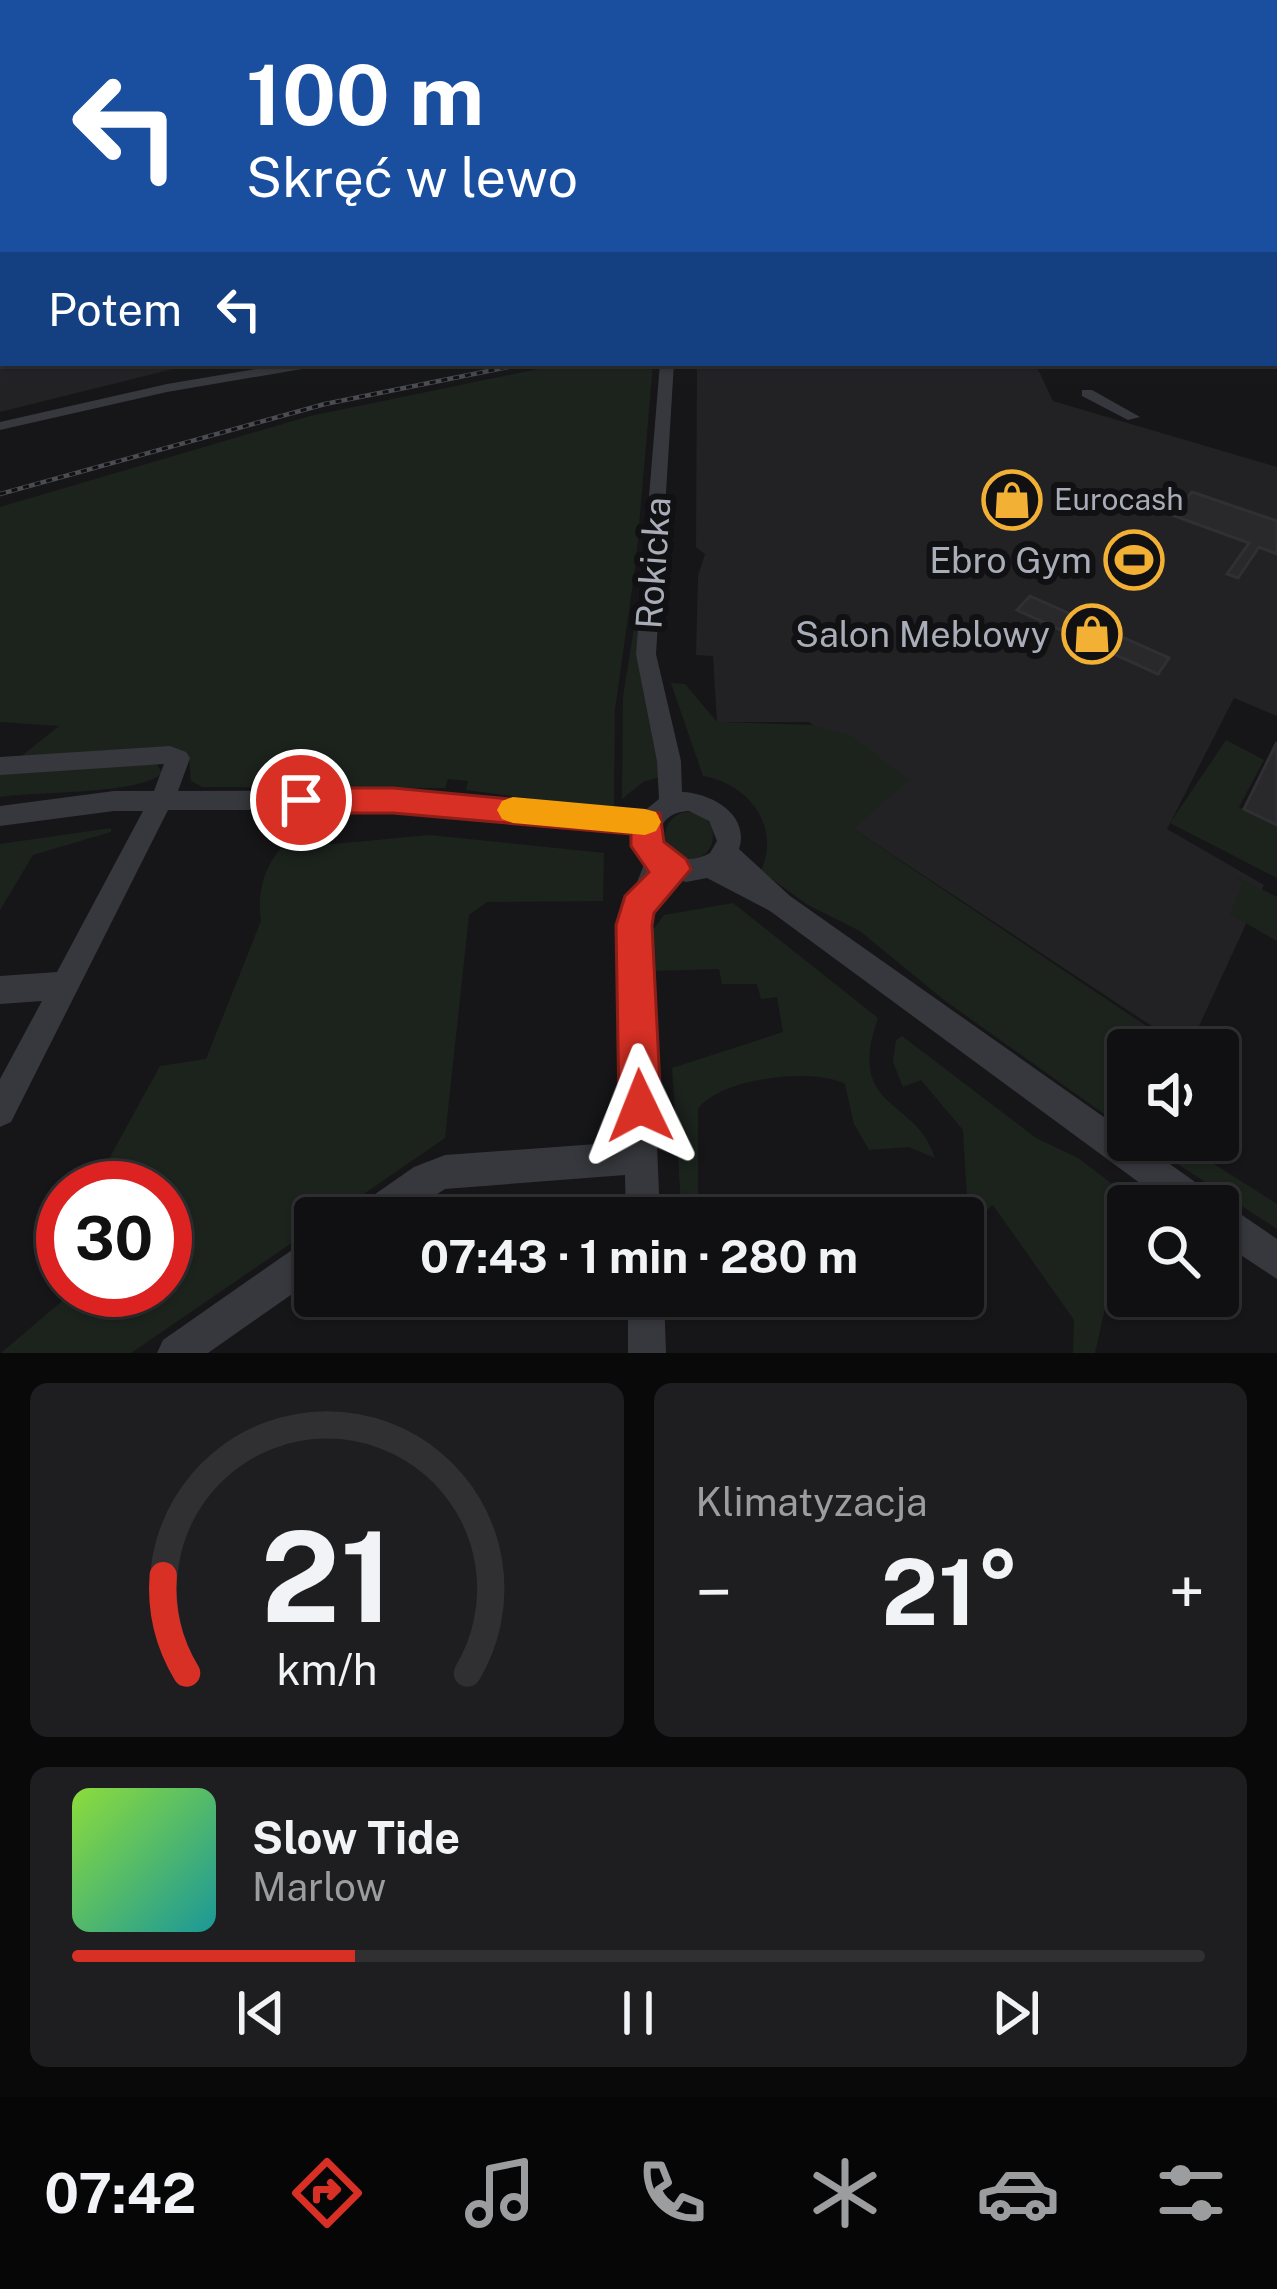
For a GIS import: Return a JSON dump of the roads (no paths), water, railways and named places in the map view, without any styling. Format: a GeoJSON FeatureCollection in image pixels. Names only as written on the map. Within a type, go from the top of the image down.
{"type":"FeatureCollection","features":[{"type":"Feature","properties":{"kind":"street"},"geometry":{"type":"LineString","coordinates":[[0,426],[188,384],[296,366]]}},
{"type":"Feature","properties":{"kind":"street","name":"Rokicka"},"geometry":{"type":"LineString","coordinates":[[668,366],[646,654],[680,802]]}},
{"type":"Feature","properties":{"kind":"street"},"geometry":{"type":"LineString","coordinates":[[1087,393],[1133,417]]}},
{"type":"Feature","properties":{"kind":"street"},"geometry":{"type":"LineString","coordinates":[[0,766],[175,755],[178,764],[0,1111]]}},
{"type":"Feature","properties":{"kind":"street"},"geometry":{"type":"LineString","coordinates":[[0,816],[114,801],[393,800],[579,819],[656,847],[718,860],[760,898],[781,904],[1170,1185]]}},
{"type":"Feature","properties":{"kind":"street"},"geometry":{"type":"LineString","coordinates":[[642,1197],[634,948],[638,907],[656,847],[680,802],[715,810],[724,819],[729,830],[718,860]]}},
{"type":"Feature","properties":{"kind":"street"},"geometry":{"type":"LineString","coordinates":[[0,990],[65,985]]}},
{"type":"Feature","properties":{"kind":"street"},"geometry":{"type":"LineString","coordinates":[[400,1197],[445,1172],[641,1157]]}},
{"type":"Feature","properties":{"kind":"street"},"geometry":{"type":"LineString","coordinates":[[1239,1235],[1277,1261]]}},
{"type":"Feature","properties":{"kind":"street"},"geometry":{"type":"LineString","coordinates":[[176,1353],[294,1271]]}},
{"type":"Feature","properties":{"kind":"street"},"geometry":{"type":"LineString","coordinates":[[646,1317],[647,1353]]}},
{"type":"Feature","properties":{"kind":"railway"},"geometry":{"type":"LineString","coordinates":[[0,494],[325,404],[513,366]]}},
{"type":"Feature","properties":{"kind":"place","name":"Eurocash"},"geometry":{"type":"Point","coordinates":[1012,500]}},
{"type":"Feature","properties":{"kind":"place","name":"Ebro Gym"},"geometry":{"type":"Point","coordinates":[1134,560]}},
{"type":"Feature","properties":{"kind":"place","name":"Salon Meblowy"},"geometry":{"type":"Point","coordinates":[1092,634]}}]}
